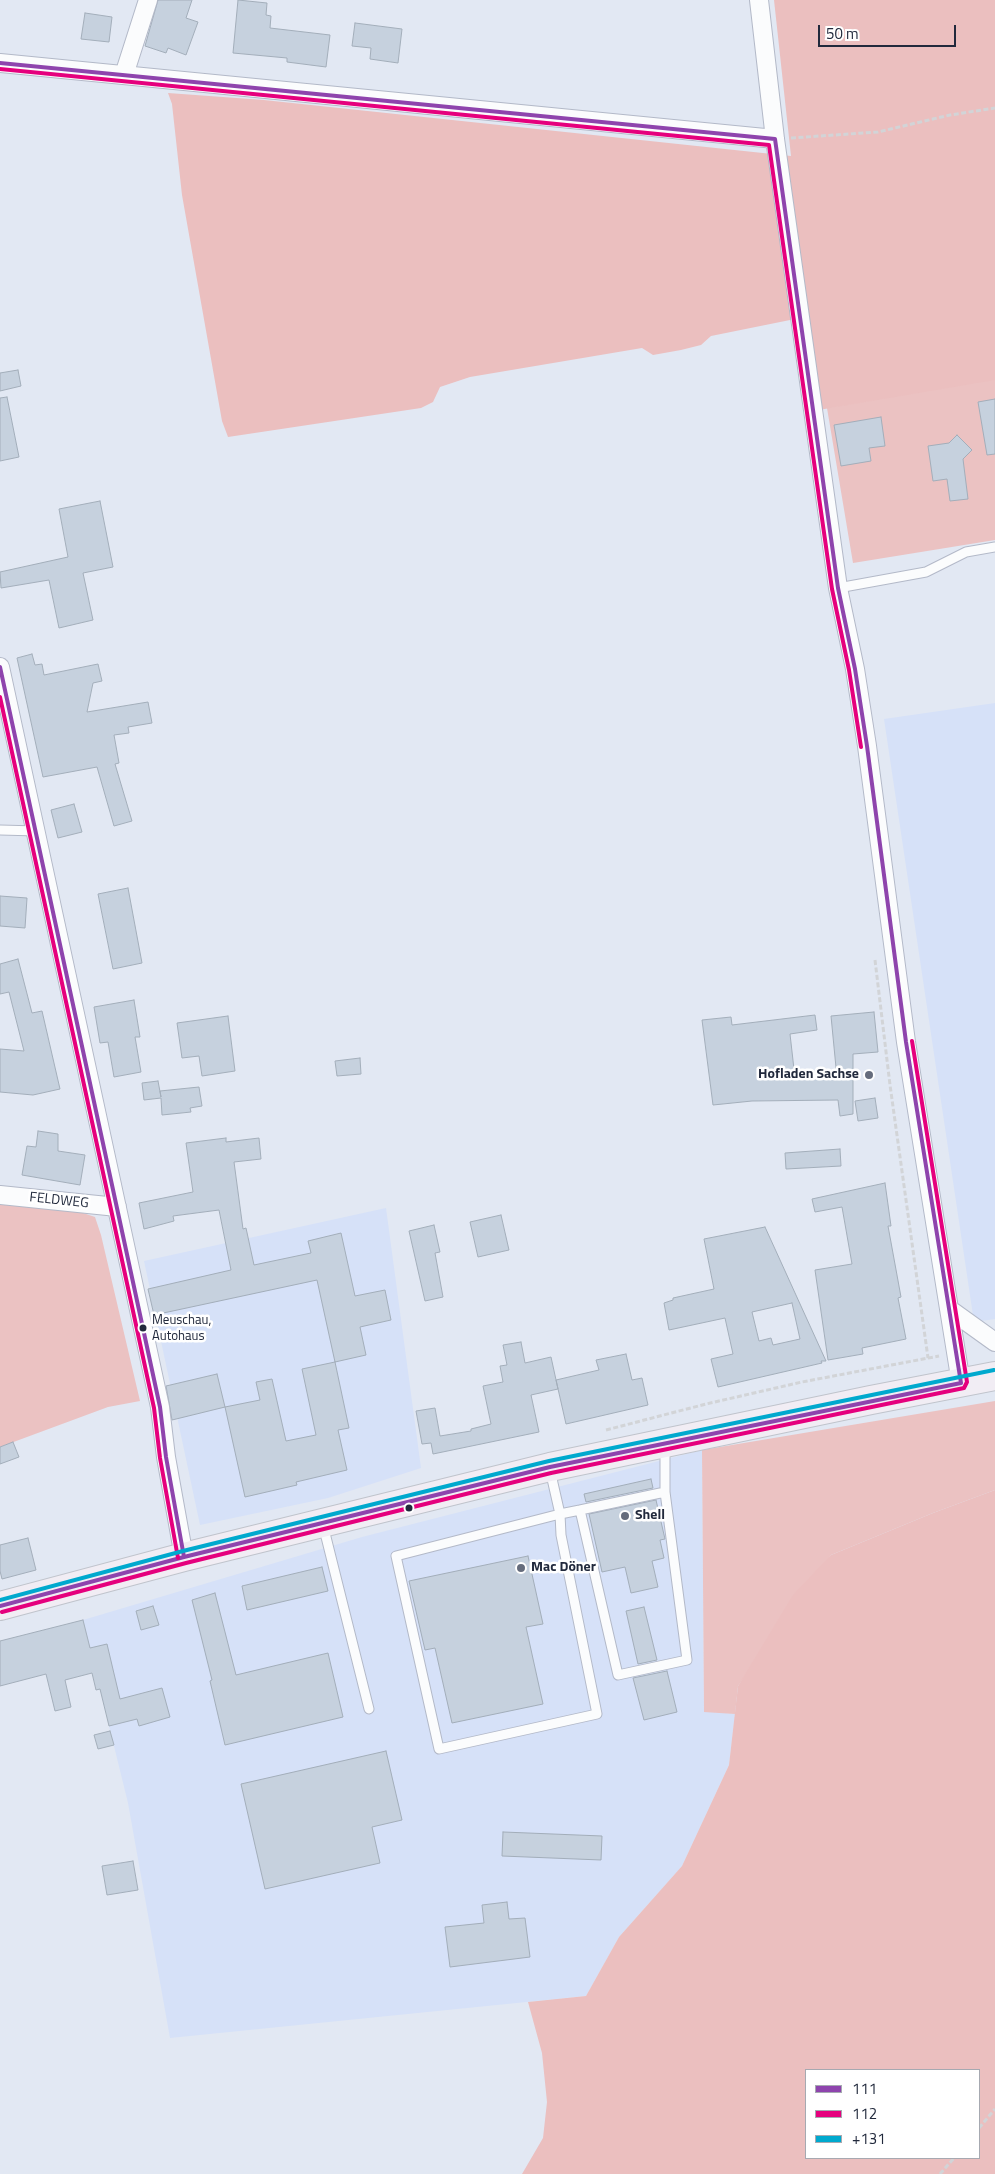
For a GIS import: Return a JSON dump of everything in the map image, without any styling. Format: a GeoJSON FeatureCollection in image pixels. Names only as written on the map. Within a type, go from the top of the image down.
{"type":"FeatureCollection","features":[{"type":"Feature","properties":{"kind":"main road"},"geometry":{"type":"LineString","coordinates":[[0,1606],[184,1557],[550,1467],[995,1376]]}},
{"type":"Feature","properties":{"kind":"street"},"geometry":{"type":"LineString","coordinates":[[124,75],[148,0]]}},
{"type":"Feature","properties":{"kind":"street"},"geometry":{"type":"LineString","coordinates":[[759,0],[775,139],[838,588],[855,669],[906,1042],[961,1382]]}},
{"type":"Feature","properties":{"kind":"street"},"geometry":{"type":"LineString","coordinates":[[0,63],[775,139]]}},
{"type":"Feature","properties":{"kind":"street"},"geometry":{"type":"LineString","coordinates":[[0,667],[160,1406],[166,1456],[184,1557]]}},
{"type":"Feature","properties":{"kind":"street","name":"FELDWEG"},"geometry":{"type":"LineString","coordinates":[[0,1195],[117,1207]]}},
{"type":"Feature","properties":{"kind":"street"},"geometry":{"type":"LineString","coordinates":[[949,1309],[995,1342]]}},
{"type":"Feature","properties":{"kind":"lane"},"geometry":{"type":"LineString","coordinates":[[838,588],[926,572],[966,552],[995,547]]}},
{"type":"Feature","properties":{"kind":"lane"},"geometry":{"type":"LineString","coordinates":[[0,830],[37,831]]}},
{"type":"Feature","properties":{"kind":"lane"},"geometry":{"type":"LineString","coordinates":[[580,1510],[618,1675],[687,1660],[664,1492],[665,1444]]}},
{"type":"Feature","properties":{"kind":"lane"},"geometry":{"type":"LineString","coordinates":[[550,1467],[560,1514],[561,1535],[597,1714],[438,1749],[396,1556],[560,1514],[664,1492]]}},
{"type":"Feature","properties":{"kind":"lane"},"geometry":{"type":"LineString","coordinates":[[322,1523],[369,1709]]}},
{"type":"Feature","properties":{"kind":"path"},"geometry":{"type":"LineString","coordinates":[[775,139],[878,132],[950,115],[995,108]]}},
{"type":"Feature","properties":{"kind":"path"},"geometry":{"type":"LineString","coordinates":[[980,2127],[995,2109]]}},
{"type":"Feature","properties":{"kind":"path"},"geometry":{"type":"LineString","coordinates":[[940,2174],[953,2159]]}},
{"type":"Feature","properties":{"kind":"shaded area"},"geometry":{"type":"Polygon","coordinates":[[[774,0],[995,0],[995,380],[807,412],[795,319],[711,336],[701,345],[653,355],[642,348],[470,377],[440,387],[433,402],[421,408],[228,437],[222,421],[182,195],[172,104],[168,93],[264,100],[791,156],[774,0]]]}},
{"type":"Feature","properties":{"kind":"shaded area"},"geometry":{"type":"Polygon","coordinates":[[[995,379],[995,540],[853,563],[827,408],[995,379]]]}},
{"type":"Feature","properties":{"kind":"shaded area"},"geometry":{"type":"Polygon","coordinates":[[[995,703],[995,1319],[974,1322],[884,719],[995,703]]]}},
{"type":"Feature","properties":{"kind":"shaded area"},"geometry":{"type":"Polygon","coordinates":[[[0,1202],[80,1212],[95,1217],[101,1235],[140,1401],[108,1407],[0,1447],[0,1202]]]}},
{"type":"Feature","properties":{"kind":"shaded area"},"geometry":{"type":"Polygon","coordinates":[[[386,1208],[421,1468],[328,1498],[200,1525],[144,1261],[386,1208]]]}},
{"type":"Feature","properties":{"kind":"shaded area"},"geometry":{"type":"Polygon","coordinates":[[[995,1401],[995,1490],[831,1555],[738,1686],[735,1714],[704,1712],[702,1450],[995,1401]]]}},
{"type":"Feature","properties":{"kind":"shaded area"},"geometry":{"type":"Polygon","coordinates":[[[702,1450],[704,1711],[735,1714],[729,1765],[682,1866],[619,1937],[586,1996],[170,2038],[128,1803],[83,1620],[362,1537],[702,1450]]]}},
{"type":"Feature","properties":{"kind":"shaded area"},"geometry":{"type":"Polygon","coordinates":[[[995,1490],[995,2174],[522,2174],[543,2138],[547,2102],[542,2053],[528,2002],[586,1996],[619,1937],[682,1866],[729,1765],[738,1686],[793,1595],[831,1555],[995,1490]]]}},
{"type":"Feature","properties":{"kind":"building"},"geometry":{"type":"Polygon","coordinates":[[[158,0],[192,0],[186,18],[198,22],[186,55],[168,48],[166,53],[145,46],[158,0]]]}},
{"type":"Feature","properties":{"kind":"building"},"geometry":{"type":"Polygon","coordinates":[[[238,0],[267,3],[266,15],[271,16],[270,28],[330,35],[326,67],[287,62],[287,58],[233,53],[238,0]]]}},
{"type":"Feature","properties":{"kind":"building"},"geometry":{"type":"Polygon","coordinates":[[[85,13],[112,17],[109,42],[81,39],[85,13]]]}},
{"type":"Feature","properties":{"kind":"building"},"geometry":{"type":"Polygon","coordinates":[[[355,23],[402,29],[398,63],[370,59],[371,48],[352,46],[355,23]]]}},
{"type":"Feature","properties":{"kind":"building"},"geometry":{"type":"Polygon","coordinates":[[[18,370],[21,386],[0,391],[0,373],[18,370]]]}},
{"type":"Feature","properties":{"kind":"building"},"geometry":{"type":"Polygon","coordinates":[[[7,397],[19,457],[0,461],[0,398],[7,397]]]}},
{"type":"Feature","properties":{"kind":"building"},"geometry":{"type":"Polygon","coordinates":[[[995,399],[995,454],[987,455],[978,402],[995,399]]]}},
{"type":"Feature","properties":{"kind":"building"},"geometry":{"type":"Polygon","coordinates":[[[881,417],[885,446],[869,448],[871,461],[841,466],[834,425],[881,417]]]}},
{"type":"Feature","properties":{"kind":"building"},"geometry":{"type":"Polygon","coordinates":[[[957,435],[972,450],[963,459],[968,499],[950,501],[947,479],[933,481],[928,446],[949,443],[957,435]]]}},
{"type":"Feature","properties":{"kind":"building"},"geometry":{"type":"Polygon","coordinates":[[[100,501],[113,567],[83,573],[93,620],[59,628],[49,580],[1,588],[0,572],[68,557],[59,509],[100,501]]]}},
{"type":"Feature","properties":{"kind":"building"},"geometry":{"type":"Polygon","coordinates":[[[32,654],[35,665],[42,664],[44,675],[98,664],[102,681],[93,683],[87,712],[148,702],[152,723],[128,727],[129,733],[114,735],[119,763],[115,764],[132,821],[114,826],[97,767],[43,777],[17,658],[32,654]]]}},
{"type":"Feature","properties":{"kind":"building"},"geometry":{"type":"Polygon","coordinates":[[[74,804],[82,832],[58,838],[51,810],[74,804]]]}},
{"type":"Feature","properties":{"kind":"building"},"geometry":{"type":"Polygon","coordinates":[[[128,888],[142,963],[113,969],[98,894],[128,888]]]}},
{"type":"Feature","properties":{"kind":"building"},"geometry":{"type":"Polygon","coordinates":[[[0,896],[27,898],[25,928],[0,926],[0,896]]]}},
{"type":"Feature","properties":{"kind":"building"},"geometry":{"type":"Polygon","coordinates":[[[18,959],[32,1013],[42,1011],[60,1089],[33,1095],[0,1092],[0,1049],[24,1051],[9,992],[0,994],[0,964],[18,959]]]}},
{"type":"Feature","properties":{"kind":"building"},"geometry":{"type":"Polygon","coordinates":[[[134,1000],[140,1037],[135,1037],[141,1072],[114,1077],[108,1042],[100,1043],[94,1007],[134,1000]]]}},
{"type":"Feature","properties":{"kind":"building"},"geometry":{"type":"Polygon","coordinates":[[[874,1012],[878,1052],[853,1054],[853,1114],[840,1116],[838,1100],[752,1101],[713,1105],[702,1020],[731,1017],[732,1025],[815,1015],[817,1030],[790,1034],[795,1078],[837,1078],[831,1016],[874,1012]]]}},
{"type":"Feature","properties":{"kind":"building"},"geometry":{"type":"Polygon","coordinates":[[[228,1016],[235,1071],[202,1076],[199,1056],[182,1058],[177,1023],[228,1016]]]}},
{"type":"Feature","properties":{"kind":"building"},"geometry":{"type":"Polygon","coordinates":[[[360,1058],[361,1074],[337,1076],[335,1061],[360,1058]]]}},
{"type":"Feature","properties":{"kind":"building"},"geometry":{"type":"Polygon","coordinates":[[[158,1081],[161,1097],[160,1091],[199,1087],[202,1106],[190,1108],[191,1112],[162,1115],[161,1098],[144,1100],[142,1083],[158,1081]]]}},
{"type":"Feature","properties":{"kind":"building"},"geometry":{"type":"Polygon","coordinates":[[[875,1098],[878,1118],[858,1121],[855,1101],[875,1098]]]}},
{"type":"Feature","properties":{"kind":"building"},"geometry":{"type":"Polygon","coordinates":[[[38,1131],[58,1134],[58,1151],[85,1155],[80,1185],[22,1175],[27,1146],[36,1147],[38,1131]]]}},
{"type":"Feature","properties":{"kind":"building"},"geometry":{"type":"Polygon","coordinates":[[[226,1138],[226,1142],[259,1138],[261,1159],[234,1162],[243,1229],[246,1228],[254,1265],[311,1253],[308,1241],[341,1233],[355,1296],[385,1290],[391,1320],[360,1327],[366,1355],[335,1362],[317,1280],[154,1315],[148,1289],[231,1270],[219,1210],[173,1216],[174,1221],[144,1229],[139,1203],[193,1192],[186,1143],[226,1138]]]}},
{"type":"Feature","properties":{"kind":"building"},"geometry":{"type":"Polygon","coordinates":[[[840,1149],[841,1166],[786,1169],[785,1153],[840,1149]]]}},
{"type":"Feature","properties":{"kind":"building"},"geometry":{"type":"Polygon","coordinates":[[[885,1183],[891,1226],[888,1226],[901,1297],[898,1298],[906,1339],[862,1348],[863,1354],[828,1360],[815,1270],[852,1264],[842,1207],[815,1212],[812,1199],[885,1183]]]}},
{"type":"Feature","properties":{"kind":"building"},"geometry":{"type":"Polygon","coordinates":[[[501,1215],[509,1250],[478,1257],[470,1222],[501,1215]]]}},
{"type":"Feature","properties":{"kind":"building"},"geometry":{"type":"Polygon","coordinates":[[[434,1225],[440,1252],[435,1253],[443,1297],[425,1301],[409,1231],[434,1225]]]}},
{"type":"Feature","properties":{"kind":"building"},"geometry":{"type":"Polygon","coordinates":[[[765,1227],[826,1361],[718,1387],[711,1359],[733,1354],[725,1318],[669,1330],[664,1303],[673,1300],[673,1298],[714,1289],[704,1239],[765,1227]],[[792,1303],[752,1312],[759,1341],[771,1338],[773,1345],[800,1339],[792,1303]]]}},
{"type":"Feature","properties":{"kind":"building"},"geometry":{"type":"Polygon","coordinates":[[[521,1342],[525,1363],[551,1357],[558,1389],[531,1395],[539,1432],[433,1454],[431,1443],[422,1444],[416,1411],[435,1408],[440,1436],[471,1431],[471,1429],[491,1424],[483,1386],[503,1382],[500,1366],[507,1365],[503,1345],[521,1342]]]}},
{"type":"Feature","properties":{"kind":"building"},"geometry":{"type":"Polygon","coordinates":[[[626,1354],[632,1380],[642,1378],[648,1405],[566,1424],[556,1380],[599,1370],[596,1360],[626,1354]]]}},
{"type":"Feature","properties":{"kind":"building"},"geometry":{"type":"Polygon","coordinates":[[[335,1362],[349,1428],[338,1430],[347,1470],[296,1482],[297,1485],[245,1497],[225,1407],[260,1400],[256,1382],[272,1379],[286,1441],[316,1435],[302,1369],[335,1362]]]}},
{"type":"Feature","properties":{"kind":"building"},"geometry":{"type":"Polygon","coordinates":[[[217,1374],[225,1407],[172,1420],[166,1386],[217,1374]]]}},
{"type":"Feature","properties":{"kind":"building"},"geometry":{"type":"Polygon","coordinates":[[[13,1442],[19,1457],[0,1464],[0,1447],[13,1442]]]}},
{"type":"Feature","properties":{"kind":"building"},"geometry":{"type":"Polygon","coordinates":[[[651,1479],[653,1488],[586,1502],[584,1494],[651,1479]]]}},
{"type":"Feature","properties":{"kind":"building"},"geometry":{"type":"Polygon","coordinates":[[[656,1500],[665,1539],[660,1540],[664,1558],[652,1561],[658,1587],[631,1593],[625,1567],[602,1572],[589,1514],[656,1500]]]}},
{"type":"Feature","properties":{"kind":"building"},"geometry":{"type":"Polygon","coordinates":[[[28,1538],[36,1570],[2,1579],[0,1571],[0,1545],[28,1538]]]}},
{"type":"Feature","properties":{"kind":"building"},"geometry":{"type":"Polygon","coordinates":[[[528,1556],[543,1624],[526,1627],[543,1704],[452,1723],[435,1648],[425,1650],[409,1581],[528,1556]]]}},
{"type":"Feature","properties":{"kind":"building"},"geometry":{"type":"Polygon","coordinates":[[[322,1567],[328,1591],[247,1610],[242,1586],[322,1567]]]}},
{"type":"Feature","properties":{"kind":"building"},"geometry":{"type":"Polygon","coordinates":[[[215,1593],[236,1675],[328,1653],[343,1717],[225,1745],[210,1681],[212,1680],[192,1600],[215,1593]]]}},
{"type":"Feature","properties":{"kind":"building"},"geometry":{"type":"Polygon","coordinates":[[[153,1606],[159,1625],[141,1630],[136,1611],[153,1606]]]}},
{"type":"Feature","properties":{"kind":"building"},"geometry":{"type":"Polygon","coordinates":[[[644,1607],[657,1660],[638,1664],[626,1611],[644,1607]]]}},
{"type":"Feature","properties":{"kind":"building"},"geometry":{"type":"Polygon","coordinates":[[[83,1620],[90,1648],[107,1644],[120,1699],[162,1688],[170,1717],[139,1726],[137,1719],[109,1726],[100,1689],[96,1690],[92,1673],[65,1680],[71,1707],[55,1711],[46,1674],[0,1686],[0,1641],[83,1620]]]}},
{"type":"Feature","properties":{"kind":"building"},"geometry":{"type":"Polygon","coordinates":[[[667,1671],[677,1712],[644,1720],[633,1678],[667,1671]]]}},
{"type":"Feature","properties":{"kind":"building"},"geometry":{"type":"Polygon","coordinates":[[[110,1731],[114,1745],[98,1749],[94,1735],[110,1731]]]}},
{"type":"Feature","properties":{"kind":"building"},"geometry":{"type":"Polygon","coordinates":[[[386,1751],[402,1820],[372,1827],[380,1863],[265,1889],[241,1784],[386,1751]]]}},
{"type":"Feature","properties":{"kind":"building"},"geometry":{"type":"Polygon","coordinates":[[[503,1832],[602,1836],[601,1860],[502,1856],[503,1832]]]}},
{"type":"Feature","properties":{"kind":"building"},"geometry":{"type":"Polygon","coordinates":[[[133,1861],[138,1890],[107,1895],[102,1866],[133,1861]]]}},
{"type":"Feature","properties":{"kind":"building"},"geometry":{"type":"Polygon","coordinates":[[[507,1902],[509,1919],[525,1918],[530,1957],[450,1967],[445,1927],[484,1923],[482,1905],[507,1902]]]}},
{"type":"Feature","properties":{"kind":"transit line","name":"111"},"geometry":{"type":"LineString","coordinates":[[0,63],[775,139],[838,588],[855,669],[867,746],[906,1042],[961,1383],[550,1467],[184,1557],[0,1606]]}},
{"type":"Feature","properties":{"kind":"transit line","name":"112"},"geometry":{"type":"LineString","coordinates":[[0,69],[769,145],[832,589],[849,670],[861,747]]}},
{"type":"Feature","properties":{"kind":"transit line","name":"111"},"geometry":{"type":"LineString","coordinates":[[0,667],[160,1407],[166,1457],[184,1557]]}},
{"type":"Feature","properties":{"kind":"transit line","name":"112"},"geometry":{"type":"LineString","coordinates":[[0,697],[154,1408],[160,1458],[178,1558]]}},
{"type":"Feature","properties":{"kind":"transit line","name":"112"},"geometry":{"type":"LineString","coordinates":[[2,1612],[186,1563],[551,1473],[964,1388],[967,1382],[912,1041]]}},
{"type":"Feature","properties":{"kind":"transit line","name":"+131"},"geometry":{"type":"LineString","coordinates":[[0,1600],[183,1551],[549,1461],[994,1370]]}},
{"type":"Feature","properties":{"kind":"place","name":"Hofladen Sachse"},"geometry":{"type":"Point","coordinates":[869,1075]}},
{"type":"Feature","properties":{"kind":"place","name":"Meuschau, Autohaus"},"geometry":{"type":"Point","coordinates":[143,1328]}},
{"type":"Feature","properties":{"kind":"place","name":"Shell"},"geometry":{"type":"Point","coordinates":[625,1516]}},
{"type":"Feature","properties":{"kind":"place","name":"Mac Döner"},"geometry":{"type":"Point","coordinates":[521,1568]}}]}
